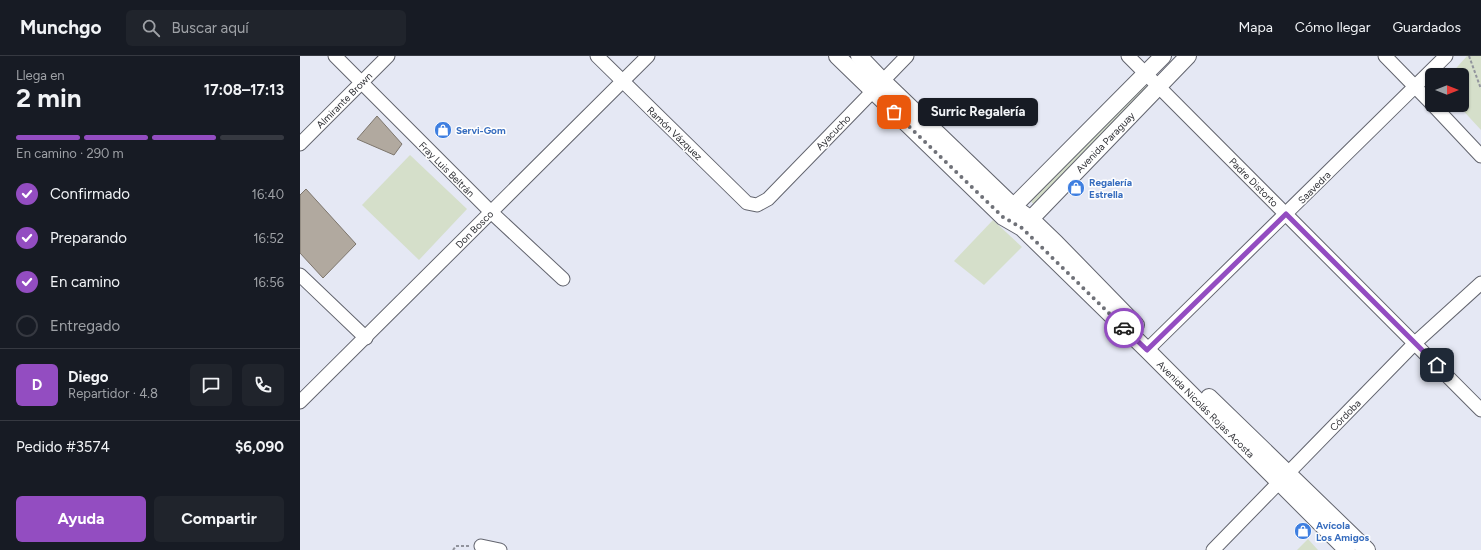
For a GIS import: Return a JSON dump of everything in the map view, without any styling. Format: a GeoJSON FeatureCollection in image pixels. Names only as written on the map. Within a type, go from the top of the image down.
{"type":"FeatureCollection","features":[{"type":"Feature","properties":{"kind":"main road","name":"Avenida Nicolás Rojas Acosta"},"geometry":{"type":"LineString","coordinates":[[837,56],[877,86],[1008,212],[1027,223],[1284,478],[1366,550]]}},
{"type":"Feature","properties":{"kind":"main road","name":"Avenida Nicolás Rojas Acosta"},"geometry":{"type":"LineString","coordinates":[[859,56],[877,86]]}},
{"type":"Feature","properties":{"kind":"main road","name":"Avenida Paraguay"},"geometry":{"type":"LineString","coordinates":[[1008,212],[1163,56]]}},
{"type":"Feature","properties":{"kind":"main road","name":"Avenida Paraguay"},"geometry":{"type":"LineString","coordinates":[[1027,223],[1188,56]]}},
{"type":"Feature","properties":{"kind":"main road","name":"Avenida Nicolás Rojas Acosta"},"geometry":{"type":"LineString","coordinates":[[1284,478],[1347,550]]}},
{"type":"Feature","properties":{"kind":"street","name":"Fray Luis Beltrán"},"geometry":{"type":"LineString","coordinates":[[335,56],[491,212],[563,279]]}},
{"type":"Feature","properties":{"kind":"street","name":"Almirante Brown"},"geometry":{"type":"LineString","coordinates":[[300,144],[388,56]]}},
{"type":"Feature","properties":{"kind":"street","name":"Ramón Vázquez"},"geometry":{"type":"LineString","coordinates":[[597,56],[747,203],[757,205]]}},
{"type":"Feature","properties":{"kind":"street","name":"Don Bosco"},"geometry":{"type":"LineString","coordinates":[[300,402],[648,56]]}},
{"type":"Feature","properties":{"kind":"street","name":"Ayacucho"},"geometry":{"type":"LineString","coordinates":[[757,205],[768,199],[907,56]]}},
{"type":"Feature","properties":{"kind":"street","name":"Padre Distorto"},"geometry":{"type":"LineString","coordinates":[[1128,56],[1481,410]]}},
{"type":"Feature","properties":{"kind":"street"},"geometry":{"type":"LineString","coordinates":[[1385,56],[1425,98]]}},
{"type":"Feature","properties":{"kind":"street","name":"Saavedra"},"geometry":{"type":"LineString","coordinates":[[1151,347],[1446,56]]}},
{"type":"Feature","properties":{"kind":"street"},"geometry":{"type":"LineString","coordinates":[[1439,112],[1481,156]]}},
{"type":"Feature","properties":{"kind":"street"},"geometry":{"type":"LineString","coordinates":[[300,275],[366,338]]}},
{"type":"Feature","properties":{"kind":"street","name":"Córdoba"},"geometry":{"type":"LineString","coordinates":[[1213,550],[1415,343],[1481,283]]}},
{"type":"Feature","properties":{"kind":"street"},"geometry":{"type":"LineString","coordinates":[[481,546],[500,550]]}},
{"type":"Feature","properties":{"kind":"path"},"geometry":{"type":"LineString","coordinates":[[1468,56],[1481,89]]}},
{"type":"Feature","properties":{"kind":"path"},"geometry":{"type":"LineString","coordinates":[[453,550],[456,546],[481,546]]}},
{"type":"Feature","properties":{"kind":"green space"},"geometry":{"type":"Polygon","coordinates":[[[1467,56],[1481,56],[1481,130],[1464,112],[1469,112],[1469,68],[1456,68],[1467,56]]]}},
{"type":"Feature","properties":{"kind":"green space"},"geometry":{"type":"Polygon","coordinates":[[[1144,83],[1150,89],[1035,204],[1032,203],[1030,198],[1144,83]]]}},
{"type":"Feature","properties":{"kind":"green space"},"geometry":{"type":"Polygon","coordinates":[[[410,155],[467,209],[419,260],[362,205],[410,155]]]}},
{"type":"Feature","properties":{"kind":"green space"},"geometry":{"type":"Polygon","coordinates":[[[993,220],[1022,247],[984,285],[954,261],[993,220]]]}},
{"type":"Feature","properties":{"kind":"green space"},"geometry":{"type":"Polygon","coordinates":[[[1308,539],[1318,550],[1297,550],[1308,539]]]}},
{"type":"Feature","properties":{"kind":"building"},"geometry":{"type":"Polygon","coordinates":[[[377,116],[402,144],[394,155],[357,139],[377,116]]]}},
{"type":"Feature","properties":{"kind":"building"},"geometry":{"type":"Polygon","coordinates":[[[306,189],[356,244],[323,278],[300,253],[300,195],[306,189]]]}},
{"type":"Feature","properties":{"kind":"way so far"},"geometry":{"type":"LineString","coordinates":[[894,112],[1003,217],[1022,228],[1124,328]]}},
{"type":"Feature","properties":{"kind":"place","name":"Surric Regalería"},"geometry":{"type":"Point","coordinates":[894,112]}},
{"type":"Feature","properties":{"kind":"place","name":"Servi-Gom"},"geometry":{"type":"Point","coordinates":[443,130]}},
{"type":"Feature","properties":{"kind":"place","name":"Regalería Estrella"},"geometry":{"type":"Point","coordinates":[1076,188]}},
{"type":"Feature","properties":{"kind":"place","name":"Avícola Los Amigos"},"geometry":{"type":"Point","coordinates":[1303,531]}},
{"type":"Feature","properties":{"kind":"route"},"geometry":{"type":"LineString","coordinates":[[1124,328],[1147,350],[1286,214],[1437,365]]}}]}
